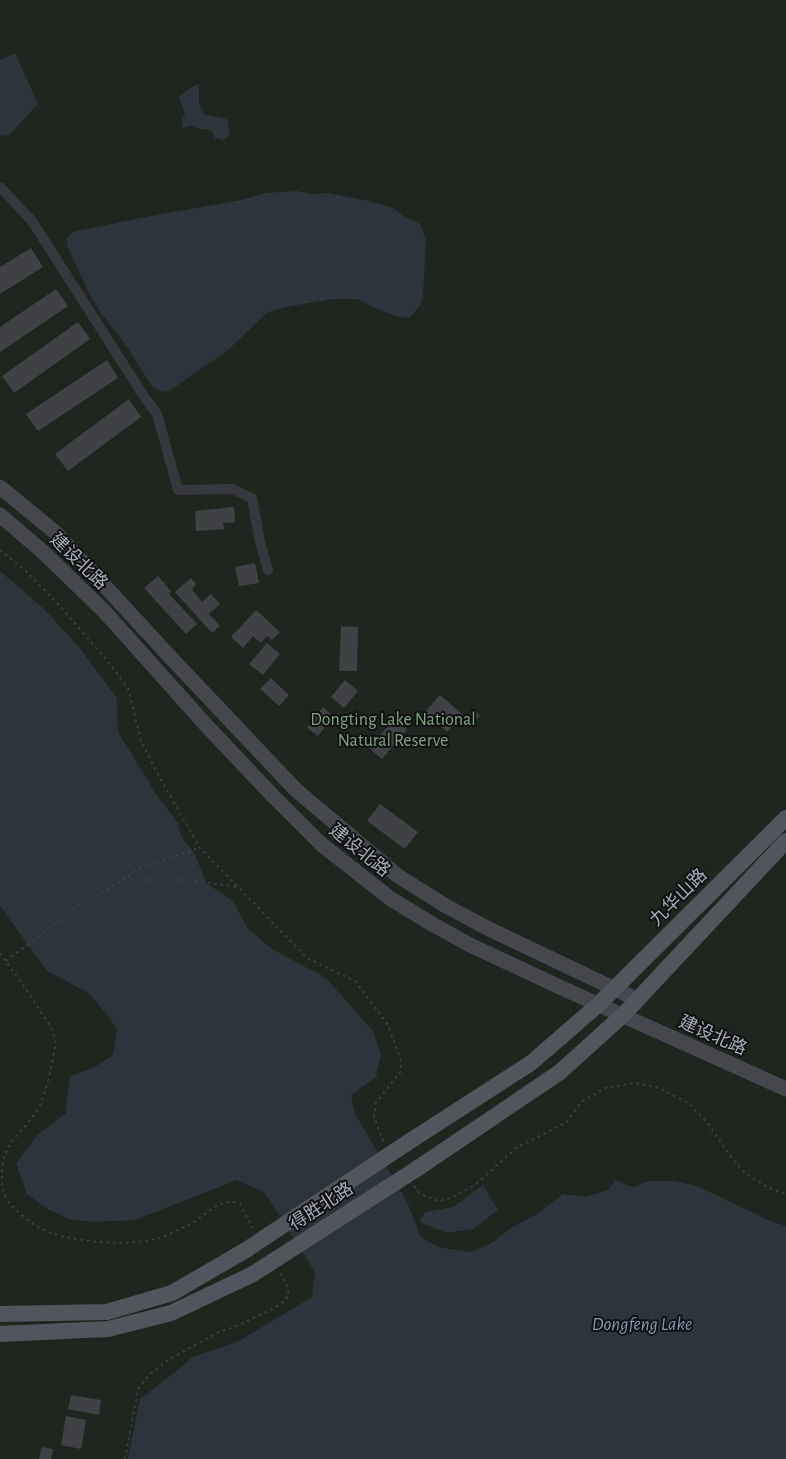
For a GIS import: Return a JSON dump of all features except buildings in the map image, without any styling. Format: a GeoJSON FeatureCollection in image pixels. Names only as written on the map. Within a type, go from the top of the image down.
{"type":"FeatureCollection","features":[{"type":"Feature","properties":{"kind":"main road"},"geometry":{"type":"LineString","coordinates":[[0,487],[56,533],[296,790],[398,876],[446,906],[487,928],[638,1000]]}},
{"type":"Feature","properties":{"kind":"main road","name":"建设北路"},"geometry":{"type":"LineString","coordinates":[[0,515],[42,551],[104,611],[204,724],[321,844],[390,899],[470,945],[786,1090]]}},
{"type":"Feature","properties":{"kind":"main road","name":"九华山路"},"geometry":{"type":"LineString","coordinates":[[599,1004],[786,818]]}},
{"type":"Feature","properties":{"kind":"main road"},"geometry":{"type":"LineString","coordinates":[[623,1015],[786,841]]}},
{"type":"Feature","properties":{"kind":"main road","name":"得胜北路"},"geometry":{"type":"LineString","coordinates":[[0,1314],[107,1312],[172,1293],[246,1250],[530,1063],[599,1004]]}},
{"type":"Feature","properties":{"kind":"main road","name":"得胜北路"},"geometry":{"type":"LineString","coordinates":[[0,1334],[108,1329],[171,1313],[253,1274],[418,1168],[560,1072],[623,1015]]}},
{"type":"Feature","properties":{"kind":"street"},"geometry":{"type":"LineString","coordinates":[[0,186],[32,222],[157,414],[178,490],[232,489],[252,498],[260,542],[268,570]]}},
{"type":"Feature","properties":{"kind":"path"},"geometry":{"type":"LineString","coordinates":[[0,550],[25,570],[61,607],[128,688],[141,741],[200,848],[307,958],[355,981],[388,1025],[401,1062],[401,1071],[376,1103],[374,1117],[382,1142],[388,1149]]}},
{"type":"Feature","properties":{"kind":"path"},"geometry":{"type":"LineString","coordinates":[[6,962],[75,908],[123,880],[139,868],[200,848]]}},
{"type":"Feature","properties":{"kind":"path"},"geometry":{"type":"LineString","coordinates":[[123,880],[190,880],[238,888]]}},
{"type":"Feature","properties":{"kind":"path"},"geometry":{"type":"LineString","coordinates":[[0,953],[50,1026],[55,1039],[54,1056],[41,1103],[33,1117],[13,1138],[3,1154],[1,1176],[3,1190],[8,1201],[23,1216],[37,1226],[59,1236],[112,1244],[156,1239],[189,1226],[219,1205],[229,1202],[240,1204],[246,1214]]}},
{"type":"Feature","properties":{"kind":"path"},"geometry":{"type":"LineString","coordinates":[[414,1186],[420,1194],[438,1201],[451,1198],[475,1185],[516,1148],[567,1122],[581,1102],[605,1088],[636,1083],[659,1088],[690,1104],[709,1125],[731,1157],[746,1174],[769,1188],[786,1194]]}},
{"type":"Feature","properties":{"kind":"path"},"geometry":{"type":"LineString","coordinates":[[125,1459],[138,1389],[149,1375],[168,1360],[219,1332],[237,1326],[286,1300],[289,1289],[284,1279]]}},
{"type":"Feature","properties":{"kind":"green space","name":"Dongting Lake National Natural Reserve"},"geometry":{"type":"Polygon","coordinates":[[[0,0],[786,0],[786,1459],[0,1459],[0,0]]]}},
{"type":"Feature","properties":{"kind":"water"},"geometry":{"type":"Polygon","coordinates":[[[15,53],[38,104],[9,135],[0,136],[0,60],[15,53]]]}},
{"type":"Feature","properties":{"kind":"water"},"geometry":{"type":"Polygon","coordinates":[[[199,84],[199,103],[205,115],[227,119],[230,135],[224,140],[215,138],[211,130],[191,126],[182,128],[182,120],[185,114],[179,97],[190,88],[199,84]]]}},
{"type":"Feature","properties":{"kind":"water"},"geometry":{"type":"Polygon","coordinates":[[[297,191],[312,194],[328,193],[365,200],[393,208],[405,217],[420,224],[426,240],[423,295],[420,306],[409,318],[379,310],[357,299],[333,299],[285,307],[267,313],[227,351],[169,391],[162,392],[152,386],[89,293],[68,248],[67,238],[73,232],[140,218],[241,200],[266,193],[297,191]]]}},
{"type":"Feature","properties":{"kind":"water","name":"Dongfeng Lake"},"geometry":{"type":"Polygon","coordinates":[[[0,571],[45,610],[79,647],[117,698],[118,732],[158,797],[178,823],[181,836],[195,854],[206,883],[233,901],[248,929],[272,949],[326,978],[373,1031],[381,1054],[376,1077],[351,1095],[355,1114],[407,1202],[421,1237],[438,1247],[470,1252],[490,1244],[514,1226],[537,1214],[563,1194],[585,1197],[608,1190],[615,1180],[633,1187],[648,1181],[674,1181],[697,1186],[770,1221],[786,1226],[786,1459],[128,1459],[140,1399],[192,1357],[237,1342],[312,1297],[315,1272],[264,1192],[237,1180],[135,1220],[93,1222],[69,1219],[47,1209],[27,1194],[16,1164],[37,1135],[66,1113],[70,1076],[93,1068],[113,1055],[117,1029],[89,993],[47,971],[0,906],[0,571]]]}},
{"type":"Feature","properties":{"kind":"water"},"geometry":{"type":"Polygon","coordinates":[[[483,1185],[498,1210],[473,1229],[447,1233],[419,1222],[425,1212],[453,1207],[483,1185]]]}}]}
